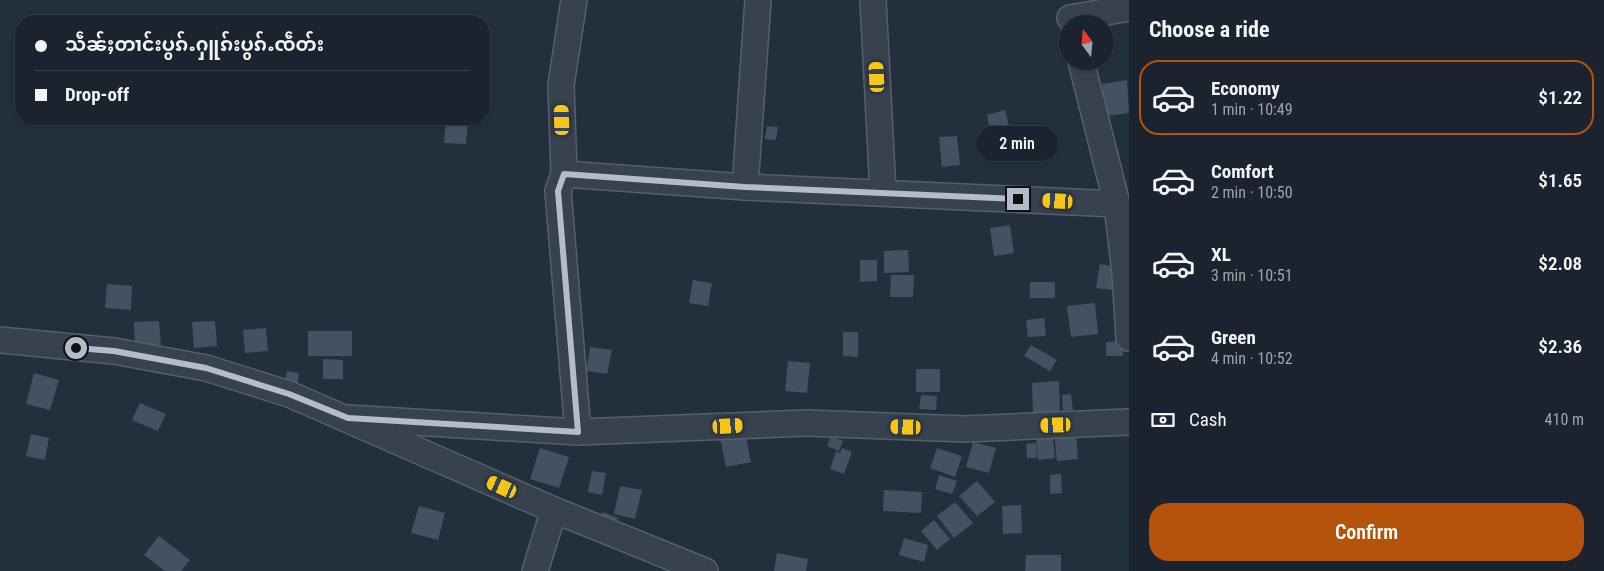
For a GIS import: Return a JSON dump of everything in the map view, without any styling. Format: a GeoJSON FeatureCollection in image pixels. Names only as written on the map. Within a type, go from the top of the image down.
{"type":"FeatureCollection","features":[{"type":"Feature","properties":{"kind":"street"},"geometry":{"type":"LineString","coordinates":[[574,0],[560,85],[564,174],[558,191],[578,432]]}},
{"type":"Feature","properties":{"kind":"street"},"geometry":{"type":"LineString","coordinates":[[745,187],[758,0]]}},
{"type":"Feature","properties":{"kind":"street"},"geometry":{"type":"LineString","coordinates":[[874,0],[882,192]]}},
{"type":"Feature","properties":{"kind":"street"},"geometry":{"type":"LineString","coordinates":[[1069,14],[1129,8]]}},
{"type":"Feature","properties":{"kind":"street"},"geometry":{"type":"LineString","coordinates":[[1083,70],[1124,229],[1129,338]]}},
{"type":"Feature","properties":{"kind":"street"},"geometry":{"type":"LineString","coordinates":[[564,174],[745,187],[1117,204]]}},
{"type":"Feature","properties":{"kind":"street"},"geometry":{"type":"LineString","coordinates":[[0,340],[114,351],[206,368],[289,394],[348,418],[554,510],[705,571]]}},
{"type":"Feature","properties":{"kind":"street"},"geometry":{"type":"LineString","coordinates":[[348,418],[578,432],[807,423],[965,429],[1129,422]]}},
{"type":"Feature","properties":{"kind":"street"},"geometry":{"type":"LineString","coordinates":[[535,571],[554,510]]}},
{"type":"Feature","properties":{"kind":"building"},"geometry":{"type":"Polygon","coordinates":[[[1127,80],[1129,113],[1106,116],[1102,84],[1127,80]]]}},
{"type":"Feature","properties":{"kind":"building"},"geometry":{"type":"Polygon","coordinates":[[[1005,110],[1010,130],[991,135],[987,115],[1005,110]]]}},
{"type":"Feature","properties":{"kind":"building"},"geometry":{"type":"Polygon","coordinates":[[[446,125],[468,125],[466,144],[444,143],[446,125]]]}},
{"type":"Feature","properties":{"kind":"building"},"geometry":{"type":"Polygon","coordinates":[[[767,126],[778,127],[776,140],[765,139],[767,126]]]}},
{"type":"Feature","properties":{"kind":"building"},"geometry":{"type":"Polygon","coordinates":[[[957,136],[960,165],[942,167],[939,137],[957,136]]]}},
{"type":"Feature","properties":{"kind":"building"},"geometry":{"type":"Polygon","coordinates":[[[1010,225],[1014,253],[994,256],[990,228],[1010,225]]]}},
{"type":"Feature","properties":{"kind":"building"},"geometry":{"type":"Polygon","coordinates":[[[908,250],[909,272],[884,273],[884,251],[908,250]]]}},
{"type":"Feature","properties":{"kind":"building"},"geometry":{"type":"Polygon","coordinates":[[[860,260],[877,260],[877,281],[860,282],[860,260]]]}},
{"type":"Feature","properties":{"kind":"building"},"geometry":{"type":"Polygon","coordinates":[[[1100,264],[1116,267],[1112,290],[1096,288],[1100,264]]]}},
{"type":"Feature","properties":{"kind":"building"},"geometry":{"type":"Polygon","coordinates":[[[891,275],[914,275],[913,297],[890,297],[891,275]]]}},
{"type":"Feature","properties":{"kind":"building"},"geometry":{"type":"Polygon","coordinates":[[[693,280],[712,283],[708,306],[689,303],[693,280]]]}},
{"type":"Feature","properties":{"kind":"building"},"geometry":{"type":"Polygon","coordinates":[[[1030,282],[1055,282],[1055,298],[1030,298],[1030,282]]]}},
{"type":"Feature","properties":{"kind":"building"},"geometry":{"type":"Polygon","coordinates":[[[107,284],[132,286],[131,310],[105,308],[107,284]]]}},
{"type":"Feature","properties":{"kind":"building"},"geometry":{"type":"Polygon","coordinates":[[[1095,303],[1098,334],[1071,337],[1067,306],[1095,303]]]}},
{"type":"Feature","properties":{"kind":"building"},"geometry":{"type":"Polygon","coordinates":[[[1044,318],[1046,336],[1028,337],[1026,320],[1044,318]]]}},
{"type":"Feature","properties":{"kind":"building"},"geometry":{"type":"Polygon","coordinates":[[[159,321],[161,347],[135,348],[134,322],[159,321]]]}},
{"type":"Feature","properties":{"kind":"building"},"geometry":{"type":"Polygon","coordinates":[[[215,321],[217,346],[194,348],[192,322],[215,321]]]}},
{"type":"Feature","properties":{"kind":"building"},"geometry":{"type":"Polygon","coordinates":[[[266,328],[268,351],[245,353],[243,330],[266,328]]]}},
{"type":"Feature","properties":{"kind":"building"},"geometry":{"type":"Polygon","coordinates":[[[308,331],[352,331],[352,356],[308,356],[308,331]]]}},
{"type":"Feature","properties":{"kind":"building"},"geometry":{"type":"Polygon","coordinates":[[[843,332],[858,332],[858,357],[843,356],[843,332]]]}},
{"type":"Feature","properties":{"kind":"building"},"geometry":{"type":"Polygon","coordinates":[[[1123,341],[1123,356],[1106,356],[1106,342],[1123,341]]]}},
{"type":"Feature","properties":{"kind":"building"},"geometry":{"type":"Polygon","coordinates":[[[1031,345],[1057,360],[1050,371],[1024,356],[1031,345]]]}},
{"type":"Feature","properties":{"kind":"building"},"geometry":{"type":"Polygon","coordinates":[[[590,347],[612,350],[607,374],[586,371],[590,347]]]}},
{"type":"Feature","properties":{"kind":"building"},"geometry":{"type":"Polygon","coordinates":[[[323,359],[343,360],[343,379],[323,379],[323,359]]]}},
{"type":"Feature","properties":{"kind":"building"},"geometry":{"type":"Polygon","coordinates":[[[788,361],[810,363],[807,393],[785,391],[788,361]]]}},
{"type":"Feature","properties":{"kind":"building"},"geometry":{"type":"Polygon","coordinates":[[[916,369],[940,369],[940,392],[916,392],[916,369]]]}},
{"type":"Feature","properties":{"kind":"building"},"geometry":{"type":"Polygon","coordinates":[[[287,371],[299,373],[297,387],[284,385],[287,371]]]}},
{"type":"Feature","properties":{"kind":"building"},"geometry":{"type":"Polygon","coordinates":[[[34,373],[59,380],[50,410],[26,404],[34,373]]]}},
{"type":"Feature","properties":{"kind":"building"},"geometry":{"type":"Polygon","coordinates":[[[1059,381],[1060,412],[1033,413],[1032,383],[1059,381]]]}},
{"type":"Feature","properties":{"kind":"building"},"geometry":{"type":"Polygon","coordinates":[[[1071,394],[1073,410],[1063,411],[1062,395],[1071,394]]]}},
{"type":"Feature","properties":{"kind":"building"},"geometry":{"type":"Polygon","coordinates":[[[921,395],[937,396],[936,410],[919,409],[921,395]]]}},
{"type":"Feature","properties":{"kind":"building"},"geometry":{"type":"Polygon","coordinates":[[[140,403],[166,414],[158,431],[132,420],[140,403]]]}},
{"type":"Feature","properties":{"kind":"building"},"geometry":{"type":"Polygon","coordinates":[[[1076,431],[1078,459],[1057,461],[1054,433],[1076,431]]]}},
{"type":"Feature","properties":{"kind":"building"},"geometry":{"type":"Polygon","coordinates":[[[745,433],[751,462],[726,467],[720,438],[745,433]]]}},
{"type":"Feature","properties":{"kind":"building"},"geometry":{"type":"Polygon","coordinates":[[[31,434],[49,438],[45,460],[26,456],[31,434]]]}},
{"type":"Feature","properties":{"kind":"building"},"geometry":{"type":"Polygon","coordinates":[[[831,436],[843,441],[839,451],[827,446],[831,436]]]}},
{"type":"Feature","properties":{"kind":"building"},"geometry":{"type":"Polygon","coordinates":[[[1053,438],[1055,458],[1038,460],[1036,439],[1053,438]]]}},
{"type":"Feature","properties":{"kind":"building"},"geometry":{"type":"Polygon","coordinates":[[[973,442],[996,448],[989,473],[966,467],[973,442]]]}},
{"type":"Feature","properties":{"kind":"building"},"geometry":{"type":"Polygon","coordinates":[[[1036,443],[1037,458],[1027,458],[1026,444],[1036,443]]]}},
{"type":"Feature","properties":{"kind":"building"},"geometry":{"type":"Polygon","coordinates":[[[540,448],[569,457],[559,488],[530,479],[540,448]]]}},
{"type":"Feature","properties":{"kind":"building"},"geometry":{"type":"Polygon","coordinates":[[[842,448],[852,452],[844,474],[830,469],[836,451],[840,453],[842,448]]]}},
{"type":"Feature","properties":{"kind":"building"},"geometry":{"type":"Polygon","coordinates":[[[937,448],[962,456],[955,477],[930,468],[937,448]]]}},
{"type":"Feature","properties":{"kind":"building"},"geometry":{"type":"Polygon","coordinates":[[[592,471],[606,473],[602,495],[588,492],[592,471]]]}},
{"type":"Feature","properties":{"kind":"building"},"geometry":{"type":"Polygon","coordinates":[[[1061,474],[1062,493],[1050,494],[1050,475],[1061,474]]]}},
{"type":"Feature","properties":{"kind":"building"},"geometry":{"type":"Polygon","coordinates":[[[939,475],[957,481],[952,494],[935,489],[939,475]]]}},
{"type":"Feature","properties":{"kind":"building"},"geometry":{"type":"Polygon","coordinates":[[[977,481],[995,502],[977,516],[959,496],[977,481]]]}},
{"type":"Feature","properties":{"kind":"building"},"geometry":{"type":"Polygon","coordinates":[[[620,486],[642,490],[635,519],[614,514],[620,486]]]}},
{"type":"Feature","properties":{"kind":"building"},"geometry":{"type":"Polygon","coordinates":[[[884,490],[922,492],[921,513],[883,511],[884,490]]]}},
{"type":"Feature","properties":{"kind":"building"},"geometry":{"type":"Polygon","coordinates":[[[955,502],[973,523],[954,538],[937,516],[955,502]]]}},
{"type":"Feature","properties":{"kind":"building"},"geometry":{"type":"Polygon","coordinates":[[[1021,505],[1022,533],[1003,534],[1002,506],[1021,505]]]}},
{"type":"Feature","properties":{"kind":"building"},"geometry":{"type":"Polygon","coordinates":[[[419,506],[445,513],[438,540],[411,533],[419,506]]]}},
{"type":"Feature","properties":{"kind":"building"},"geometry":{"type":"Polygon","coordinates":[[[603,512],[618,518],[613,529],[599,524],[603,512]]]}},
{"type":"Feature","properties":{"kind":"building"},"geometry":{"type":"Polygon","coordinates":[[[934,520],[950,539],[937,550],[921,531],[934,520]]]}},
{"type":"Feature","properties":{"kind":"building"},"geometry":{"type":"Polygon","coordinates":[[[159,536],[190,560],[181,571],[165,571],[144,555],[159,536]]]}},
{"type":"Feature","properties":{"kind":"building"},"geometry":{"type":"Polygon","coordinates":[[[904,538],[928,545],[924,562],[899,555],[904,538]]]}},
{"type":"Feature","properties":{"kind":"building"},"geometry":{"type":"Polygon","coordinates":[[[777,553],[808,559],[806,571],[774,571],[777,553]]]}},
{"type":"Feature","properties":{"kind":"building"},"geometry":{"type":"Polygon","coordinates":[[[1026,555],[1061,555],[1061,571],[1025,571],[1026,555]]]}},
{"type":"Feature","properties":{"kind":"route"},"geometry":{"type":"LineString","coordinates":[[76,348],[114,351],[206,368],[289,394],[348,418],[578,432],[558,191],[564,174],[745,187],[1018,199]]}}]}
